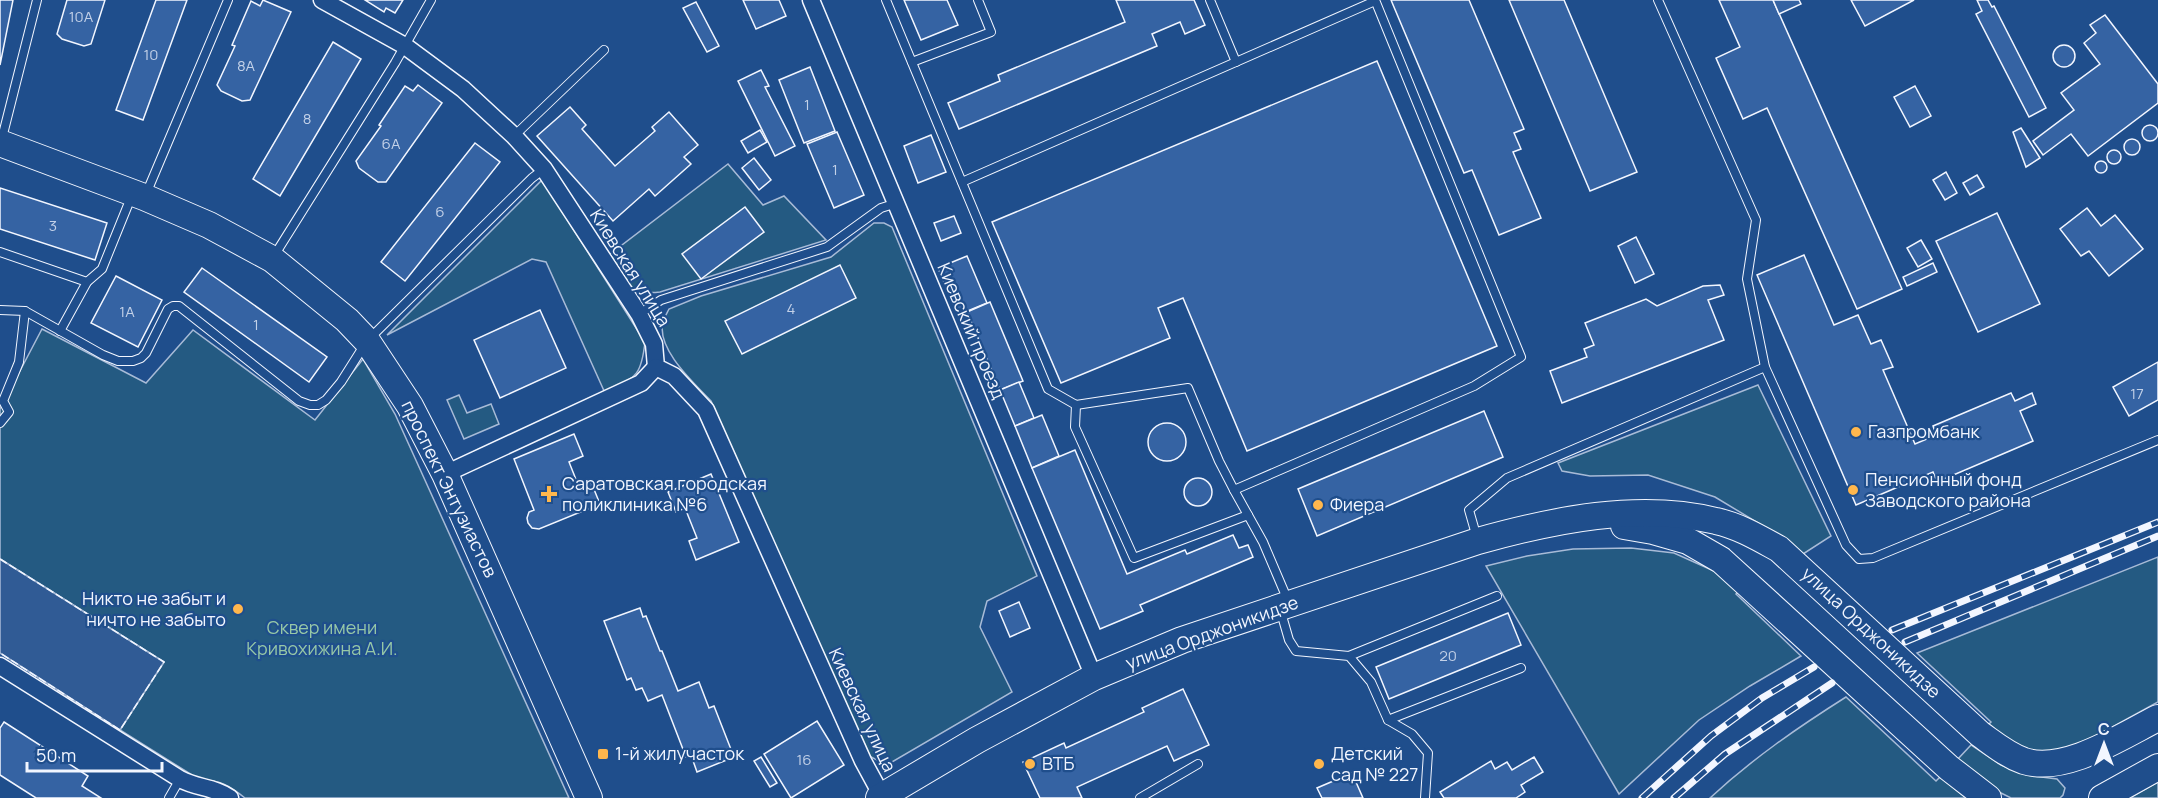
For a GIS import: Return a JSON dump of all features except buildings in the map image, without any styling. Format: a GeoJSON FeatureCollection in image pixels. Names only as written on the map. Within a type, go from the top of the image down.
{"type":"FeatureCollection","features":[{"type":"Feature","properties":{"kind":"main road","name":"проспект Энтузиастов"},"geometry":{"type":"LineString","coordinates":[[1,143],[139,195],[209,225],[272,259],[347,320],[367,341],[410,406],[445,474],[589,798]]}},
{"type":"Feature","properties":{"kind":"main road","name":"улица Орджоникидзе"},"geometry":{"type":"LineString","coordinates":[[881,797],[977,740],[1094,677],[1182,640],[1478,541],[1517,530],[1625,514],[1676,514],[1717,521],[1751,533],[1779,549],[1980,734],[2006,753],[2025,761],[2046,764],[2067,760],[2158,718]]}},
{"type":"Feature","properties":{"kind":"main road","name":"улица Орджоникидзе"},"geometry":{"type":"LineString","coordinates":[[1567,521],[1653,531],[1688,542],[1720,560],[1955,773],[1988,798]]}},
{"type":"Feature","properties":{"kind":"main road"},"geometry":{"type":"LineString","coordinates":[[2102,798],[2158,767]]}},
{"type":"Feature","properties":{"kind":"street","name":"Киевская улица"},"geometry":{"type":"LineString","coordinates":[[322,0],[405,46],[463,88],[514,136],[544,169],[639,314],[654,344],[656,367],[674,376],[706,410],[858,751],[881,797]]}},
{"type":"Feature","properties":{"kind":"street","name":"Киевский проезд"},"geometry":{"type":"LineString","coordinates":[[811,0],[1094,677]]}},
{"type":"Feature","properties":{"kind":"street"},"geometry":{"type":"LineString","coordinates":[[445,474],[641,383],[656,367]]}},
{"type":"Feature","properties":{"kind":"street"},"geometry":{"type":"LineString","coordinates":[[0,666],[180,779],[191,785],[213,788],[230,798]]}},
{"type":"Feature","properties":{"kind":"lane"},"geometry":{"type":"LineString","coordinates":[[1,143],[37,0]]}},
{"type":"Feature","properties":{"kind":"lane"},"geometry":{"type":"LineString","coordinates":[[60,331],[87,282],[102,269],[139,195],[158,170],[228,0]]}},
{"type":"Feature","properties":{"kind":"lane"},"geometry":{"type":"LineString","coordinates":[[272,259],[405,46],[431,0]]}},
{"type":"Feature","properties":{"kind":"lane"},"geometry":{"type":"LineString","coordinates":[[886,0],[1048,389],[1076,405],[1188,388],[1219,461],[1263,542],[1285,606],[1289,640],[1296,651],[1349,656],[1497,596]]}},
{"type":"Feature","properties":{"kind":"lane"},"geometry":{"type":"LineString","coordinates":[[912,62],[991,32],[978,0]]}},
{"type":"Feature","properties":{"kind":"lane"},"geometry":{"type":"LineString","coordinates":[[1210,0],[1236,62]]}},
{"type":"Feature","properties":{"kind":"lane"},"geometry":{"type":"LineString","coordinates":[[1658,0],[1756,220],[1747,279],[1765,367],[1846,545],[1859,559],[1873,558],[2158,440]]}},
{"type":"Feature","properties":{"kind":"lane"},"geometry":{"type":"LineString","coordinates":[[962,182],[1375,1],[1521,357],[1474,386],[1234,490]]}},
{"type":"Feature","properties":{"kind":"lane"},"geometry":{"type":"LineString","coordinates":[[514,136],[604,50]]}},
{"type":"Feature","properties":{"kind":"lane"},"geometry":{"type":"LineString","coordinates":[[0,310],[25,311],[110,358],[118,361],[133,361],[146,353],[168,309],[179,306],[299,400],[310,405],[318,405],[326,400],[341,382],[367,341],[532,178],[544,169]]}},
{"type":"Feature","properties":{"kind":"lane"},"geometry":{"type":"LineString","coordinates":[[639,314],[661,300],[827,247],[881,208],[897,203]]}},
{"type":"Feature","properties":{"kind":"lane"},"geometry":{"type":"LineString","coordinates":[[0,252],[87,282]]}},
{"type":"Feature","properties":{"kind":"lane"},"geometry":{"type":"LineString","coordinates":[[0,423],[9,412],[3,401],[19,362],[25,311]]}},
{"type":"Feature","properties":{"kind":"lane"},"geometry":{"type":"LineString","coordinates":[[1478,541],[1469,510],[1507,478],[1765,367]]}},
{"type":"Feature","properties":{"kind":"lane"},"geometry":{"type":"LineString","coordinates":[[1076,405],[1075,427],[1134,558],[1248,515]]}},
{"type":"Feature","properties":{"kind":"lane"},"geometry":{"type":"LineString","coordinates":[[1349,656],[1371,682],[1388,720],[1412,734],[1428,753],[1425,798]]}},
{"type":"Feature","properties":{"kind":"lane"},"geometry":{"type":"LineString","coordinates":[[1388,720],[1521,668]]}},
{"type":"Feature","properties":{"kind":"lane"},"geometry":{"type":"LineString","coordinates":[[1140,798],[1198,764]]}},
{"type":"Feature","properties":{"kind":"lane"},"geometry":{"type":"LineString","coordinates":[[169,798],[180,779]]}},
{"type":"Feature","properties":{"kind":"green space"},"geometry":{"type":"Polygon","coordinates":[[[728,164],[763,205],[784,196],[826,240],[660,292],[649,293],[634,289],[623,279],[609,255],[728,164]]]}},
{"type":"Feature","properties":{"kind":"green space"},"geometry":{"type":"Polygon","coordinates":[[[542,180],[645,342],[641,363],[635,375],[605,393],[546,262],[532,259],[387,335],[542,180]]]}},
{"type":"Feature","properties":{"kind":"green space"},"geometry":{"type":"Polygon","coordinates":[[[874,223],[884,223],[892,227],[1037,576],[987,601],[980,627],[1012,692],[892,762],[881,762],[869,756],[711,401],[678,365],[665,343],[662,332],[663,322],[669,309],[701,296],[831,257],[874,223]]]}},
{"type":"Feature","properties":{"kind":"green space","name":"Сквер имени Кривохижина А.И."},"geometry":{"type":"Polygon","coordinates":[[[42,329],[146,383],[193,330],[315,420],[363,359],[395,414],[569,798],[245,798],[224,784],[200,780],[120,730],[164,662],[0,559],[0,409],[42,329]]]}},
{"type":"Feature","properties":{"kind":"green space"},"geometry":{"type":"Polygon","coordinates":[[[1758,385],[1831,536],[1803,554],[1788,541],[1715,497],[1648,475],[1590,476],[1562,471],[1558,463],[1758,385]]]}},
{"type":"Feature","properties":{"kind":"green space"},"geometry":{"type":"Polygon","coordinates":[[[459,395],[467,413],[491,404],[499,424],[464,439],[447,400],[459,395]]]}},
{"type":"Feature","properties":{"kind":"green space"},"geometry":{"type":"Polygon","coordinates":[[[1631,548],[1674,553],[1714,571],[1741,589],[1736,594],[1801,656],[1699,720],[1619,794],[1486,566],[1527,556],[1573,549],[1631,548]]]}},
{"type":"Feature","properties":{"kind":"green space"},"geometry":{"type":"Polygon","coordinates":[[[2158,557],[2158,702],[2065,753],[2028,752],[1987,726],[1991,722],[1917,653],[2158,557]]]}},
{"type":"Feature","properties":{"kind":"green space"},"geometry":{"type":"Polygon","coordinates":[[[1846,697],[1936,781],[1940,777],[1966,798],[1710,798],[1775,744],[1846,697]]]}},
{"type":"Feature","properties":{"kind":"green space"},"geometry":{"type":"Polygon","coordinates":[[[1971,745],[2001,765],[2027,775],[2057,779],[2065,788],[2063,795],[2060,798],[2011,798],[1993,789],[1957,760],[1971,745]]]}},
{"type":"Feature","properties":{"kind":"green space"},"geometry":{"type":"Polygon","coordinates":[[[2158,782],[2158,798],[2130,798],[2158,782]]]}},
{"type":"Feature","properties":{"kind":"shaded area"},"geometry":{"type":"Polygon","coordinates":[[[0,559],[164,662],[120,730],[0,653],[0,559]]]}},
{"type":"Feature","properties":{"kind":"railway"},"geometry":{"type":"LineString","coordinates":[[1892,630],[2158,522]]}},
{"type":"Feature","properties":{"kind":"railway"},"geometry":{"type":"LineString","coordinates":[[1905,642],[2158,536]]}},
{"type":"Feature","properties":{"kind":"railway"},"geometry":{"type":"LineString","coordinates":[[1642,798],[1711,736],[1762,698],[1814,667]]}},
{"type":"Feature","properties":{"kind":"railway"},"geometry":{"type":"LineString","coordinates":[[1674,798],[1725,754],[1832,683]]}},
{"type":"Feature","properties":{"kind":"fence"},"geometry":{"type":"LineString","coordinates":[[0,559],[164,662],[120,730],[0,653]]}},
{"type":"Feature","properties":{"kind":"place","name":"Газпромбанк"},"geometry":{"type":"Point","coordinates":[1856,432]}},
{"type":"Feature","properties":{"kind":"place","name":"Пенсионный фонд Заводского района"},"geometry":{"type":"Point","coordinates":[1853,490]}},
{"type":"Feature","properties":{"kind":"place","name":"Саратовская городская поликлиника №6"},"geometry":{"type":"Point","coordinates":[549,494]}},
{"type":"Feature","properties":{"kind":"place","name":"Фиера"},"geometry":{"type":"Point","coordinates":[1318,505]}},
{"type":"Feature","properties":{"kind":"place","name":"Никто не забыт и ничто не забыто"},"geometry":{"type":"Point","coordinates":[238,609]}},
{"type":"Feature","properties":{"kind":"place","name":"1-й жилучасток"},"geometry":{"type":"Point","coordinates":[603,754]}},
{"type":"Feature","properties":{"kind":"place","name":"ВТБ"},"geometry":{"type":"Point","coordinates":[1030,764]}},
{"type":"Feature","properties":{"kind":"place","name":"Детский сад № 227"},"geometry":{"type":"Point","coordinates":[1319,764]}}]}
